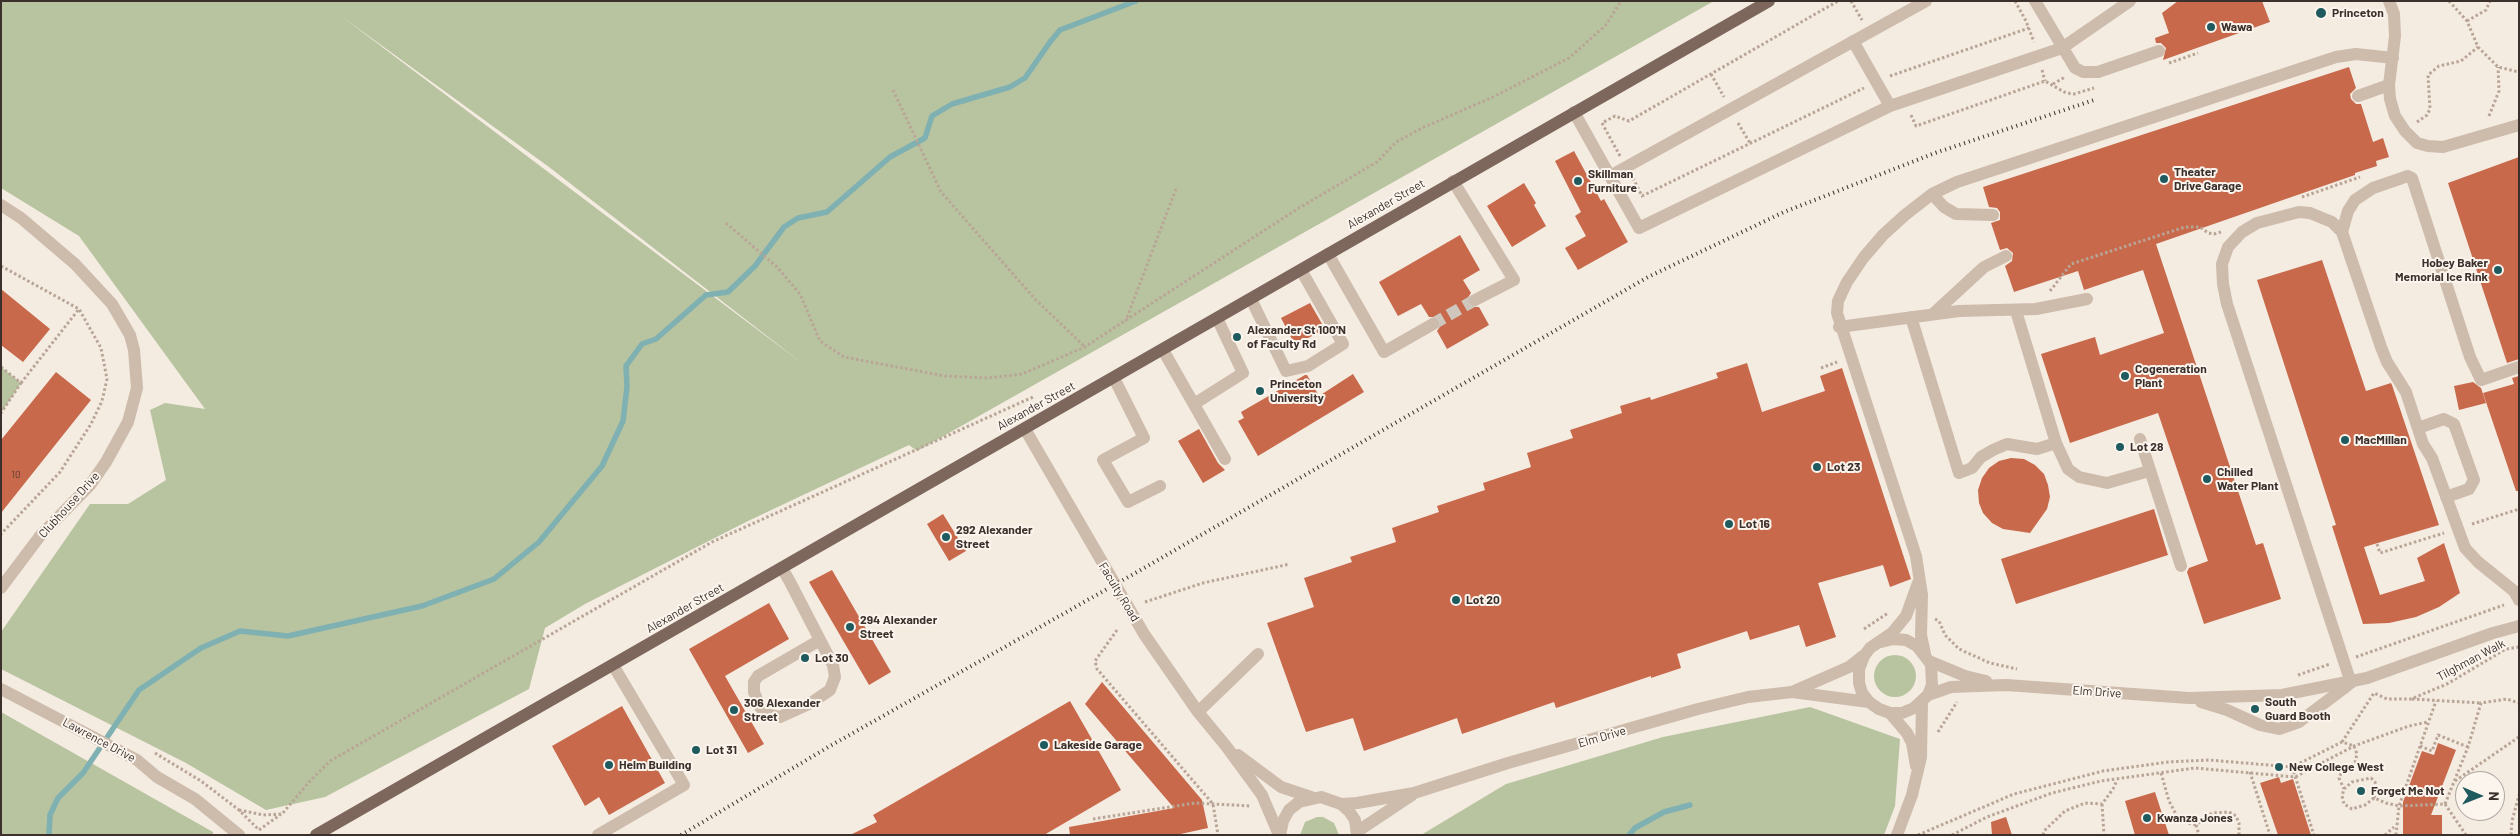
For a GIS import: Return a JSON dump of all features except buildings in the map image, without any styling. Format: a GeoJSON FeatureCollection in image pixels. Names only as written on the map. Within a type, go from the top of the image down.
{"type":"FeatureCollection","features":[{"type":"Feature","properties":{"kind":"main road","name":"Alexander Street"},"geometry":{"type":"LineString","coordinates":[[316,835],[1769,1]]}},
{"type":"Feature","properties":{"kind":"street"},"geometry":{"type":"LineString","coordinates":[[1610,176],[1926,1]]}},
{"type":"Feature","properties":{"kind":"street"},"geometry":{"type":"LineString","coordinates":[[2035,1],[2075,68],[2090,73],[2159,51]]}},
{"type":"Feature","properties":{"kind":"street"},"geometry":{"type":"LineString","coordinates":[[1574,112],[1639,228],[1890,106],[2062,48],[2130,1]]}},
{"type":"Feature","properties":{"kind":"street"},"geometry":{"type":"LineString","coordinates":[[2389,1],[2394,14],[2395,36],[2389,85],[2395,116],[2405,131],[2417,142],[2428,146],[2443,147],[2519,125]]}},
{"type":"Feature","properties":{"kind":"street"},"geometry":{"type":"LineString","coordinates":[[1853,41],[1890,106]]}},
{"type":"Feature","properties":{"kind":"street"},"geometry":{"type":"LineString","coordinates":[[1897,835],[1918,774],[1923,742],[1925,699],[1933,675],[1921,635],[1922,595],[1919,568],[1836,313],[1838,301],[1864,257],[1883,235],[1932,194],[1957,182],[2336,57],[2356,54],[2393,58]]}},
{"type":"Feature","properties":{"kind":"street"},"geometry":{"type":"LineString","coordinates":[[2358,96],[2389,85]]}},
{"type":"Feature","properties":{"kind":"street"},"geometry":{"type":"LineString","coordinates":[[2342,232],[2348,211],[2356,200],[2373,188],[2408,176],[2412,178],[2470,357],[2481,380],[2519,367]]}},
{"type":"Feature","properties":{"kind":"street"},"geometry":{"type":"LineString","coordinates":[[1453,181],[1514,280],[1475,300]]}},
{"type":"Feature","properties":{"kind":"street"},"geometry":{"type":"LineString","coordinates":[[1932,194],[1944,207],[1956,214],[1993,215]]}},
{"type":"Feature","properties":{"kind":"street","name":"Clubhouse Drive"},"geometry":{"type":"LineString","coordinates":[[1,205],[21,218],[75,264],[112,304],[130,335],[134,350],[137,388],[128,422],[106,462],[90,484],[40,536],[1,588]]}},
{"type":"Feature","properties":{"kind":"street"},"geometry":{"type":"LineString","coordinates":[[2351,683],[2227,304],[2222,264],[2228,247],[2242,232],[2257,223],[2299,212],[2310,213],[2332,222],[2342,232],[2387,362],[2406,392],[2423,444],[2432,458],[2465,548],[2478,562],[2514,592],[2519,600]]}},
{"type":"Feature","properties":{"kind":"street"},"geometry":{"type":"LineString","coordinates":[[1328,254],[1384,352],[1433,324]]}},
{"type":"Feature","properties":{"kind":"street"},"geometry":{"type":"LineString","coordinates":[[1934,314],[1984,267],[2006,256]]}},
{"type":"Feature","properties":{"kind":"street"},"geometry":{"type":"LineString","coordinates":[[1251,299],[1286,370],[1308,366],[1343,344],[1300,270]]}},
{"type":"Feature","properties":{"kind":"street"},"geometry":{"type":"LineString","coordinates":[[1839,327],[1911,316],[2016,311],[2059,306],[2088,299]]}},
{"type":"Feature","properties":{"kind":"street"},"geometry":{"type":"LineString","coordinates":[[2016,311],[2056,444],[2068,469],[2079,477],[2107,484],[2149,471]]}},
{"type":"Feature","properties":{"kind":"street"},"geometry":{"type":"LineString","coordinates":[[1911,316],[1959,473],[1972,468],[1981,457],[2008,444],[2037,449],[2056,444]]}},
{"type":"Feature","properties":{"kind":"street"},"geometry":{"type":"LineString","coordinates":[[1194,404],[1243,372],[1217,318]]}},
{"type":"Feature","properties":{"kind":"street"},"geometry":{"type":"LineString","coordinates":[[1163,350],[1225,459]]}},
{"type":"Feature","properties":{"kind":"street"},"geometry":{"type":"LineString","coordinates":[[1114,378],[1144,438],[1103,460],[1128,502],[1160,486]]}},
{"type":"Feature","properties":{"kind":"street"},"geometry":{"type":"LineString","coordinates":[[2418,428],[2444,419],[2454,424],[2474,480],[2469,489],[2446,497]]}},
{"type":"Feature","properties":{"kind":"street","name":"Faculty Road"},"geometry":{"type":"LineString","coordinates":[[1024,429],[1114,585],[1171,676],[1226,746],[1262,796],[1280,834]]}},
{"type":"Feature","properties":{"kind":"street"},"geometry":{"type":"LineString","coordinates":[[2140,439],[2181,566]]}},
{"type":"Feature","properties":{"kind":"street"},"geometry":{"type":"LineString","coordinates":[[782,568],[820,640],[833,665],[835,677],[830,690],[790,714],[780,717],[767,714],[760,707],[754,692],[754,682],[758,676],[820,640]]}},
{"type":"Feature","properties":{"kind":"street"},"geometry":{"type":"LineString","coordinates":[[1919,568],[1916,590],[1909,610],[1900,624],[1864,656],[1859,669],[1859,683],[1869,702],[1878,710],[1890,713],[1902,713],[1925,699]]}},
{"type":"Feature","properties":{"kind":"street","name":"Elm Drive"},"geometry":{"type":"LineString","coordinates":[[1925,699],[1951,687],[2006,685],[2189,698],[2282,695],[2351,683],[2493,633],[2519,626]]}},
{"type":"Feature","properties":{"kind":"street"},"geometry":{"type":"LineString","coordinates":[[1881,642],[1893,639],[1906,640],[1917,646],[1927,658]]}},
{"type":"Feature","properties":{"kind":"street"},"geometry":{"type":"LineString","coordinates":[[1198,712],[1258,654]]}},
{"type":"Feature","properties":{"kind":"street","name":"Elm Drive"},"geometry":{"type":"LineString","coordinates":[[1792,692],[1850,667],[1864,656]]}},
{"type":"Feature","properties":{"kind":"street","name":"Elm Drive"},"geometry":{"type":"LineString","coordinates":[[1927,658],[1964,676],[2006,685]]}},
{"type":"Feature","properties":{"kind":"street"},"geometry":{"type":"LineString","coordinates":[[598,835],[684,785],[612,665]]}},
{"type":"Feature","properties":{"kind":"street","name":"Elm Drive"},"geometry":{"type":"LineString","coordinates":[[2189,698],[2227,710],[2260,725],[2279,729],[2299,722],[2351,683]]}},
{"type":"Feature","properties":{"kind":"street","name":"Lawrence Drive"},"geometry":{"type":"LineString","coordinates":[[1,689],[137,760],[156,777],[195,799],[239,835]]}},
{"type":"Feature","properties":{"kind":"street","name":"Elm Drive"},"geometry":{"type":"LineString","coordinates":[[1341,804],[1414,794],[1508,764],[1698,709],[1748,697],[1792,692],[1869,702]]}},
{"type":"Feature","properties":{"kind":"street"},"geometry":{"type":"LineString","coordinates":[[1890,713],[1900,723],[1912,743],[1918,774]]}},
{"type":"Feature","properties":{"kind":"street","name":"Faculty Road"},"geometry":{"type":"LineString","coordinates":[[1226,746],[1282,787],[1311,798],[1332,799],[1341,804]]}},
{"type":"Feature","properties":{"kind":"street","name":"Elm Drive"},"geometry":{"type":"LineString","coordinates":[[1358,833],[1414,794]]}},
{"type":"Feature","properties":{"kind":"street"},"geometry":{"type":"LineString","coordinates":[[1280,834],[1283,821],[1289,810],[1299,802],[1311,798]]}},
{"type":"Feature","properties":{"kind":"street"},"geometry":{"type":"LineString","coordinates":[[1341,804],[1352,816],[1358,833]]}},
{"type":"Feature","properties":{"kind":"path"},"geometry":{"type":"LineString","coordinates":[[726,223],[772,263],[800,294],[820,341],[844,358],[945,376],[988,378],[1022,374],[1085,346],[1299,208],[1377,162],[1396,142],[1424,127],[1491,98],[1569,58],[1606,25],[1621,1]]}},
{"type":"Feature","properties":{"kind":"path"},"geometry":{"type":"LineString","coordinates":[[1622,158],[1602,123],[1615,116],[1629,121],[1838,1]]}},
{"type":"Feature","properties":{"kind":"path"},"geometry":{"type":"LineString","coordinates":[[1850,1],[1864,23]]}},
{"type":"Feature","properties":{"kind":"path"},"geometry":{"type":"LineString","coordinates":[[2015,1],[2034,42]]}},
{"type":"Feature","properties":{"kind":"path"},"geometry":{"type":"LineString","coordinates":[[2448,1],[2467,21],[2478,47],[2498,67],[2519,72]]}},
{"type":"Feature","properties":{"kind":"path"},"geometry":{"type":"LineString","coordinates":[[2467,21],[2486,10],[2490,1]]}},
{"type":"Feature","properties":{"kind":"path"},"geometry":{"type":"LineString","coordinates":[[1890,76],[2029,28]]}},
{"type":"Feature","properties":{"kind":"path"},"geometry":{"type":"LineString","coordinates":[[2416,123],[2427,115],[2430,109],[2428,75],[2439,66],[2461,62],[2478,47]]}},
{"type":"Feature","properties":{"kind":"path"},"geometry":{"type":"LineString","coordinates":[[2162,65],[2198,53]]}},
{"type":"Feature","properties":{"kind":"path"},"geometry":{"type":"LineString","coordinates":[[2040,64],[2045,81]]}},
{"type":"Feature","properties":{"kind":"path"},"geometry":{"type":"LineString","coordinates":[[2489,116],[2499,91],[2498,67]]}},
{"type":"Feature","properties":{"kind":"path"},"geometry":{"type":"LineString","coordinates":[[1711,74],[1726,101]]}},
{"type":"Feature","properties":{"kind":"path"},"geometry":{"type":"LineString","coordinates":[[2053,84],[2069,75]]}},
{"type":"Feature","properties":{"kind":"path"},"geometry":{"type":"LineString","coordinates":[[1908,110],[1916,126],[2045,81],[2066,93],[2074,94],[2099,86]]}},
{"type":"Feature","properties":{"kind":"path"},"geometry":{"type":"LineString","coordinates":[[1632,178],[1642,196],[1870,85]]}},
{"type":"Feature","properties":{"kind":"path"},"geometry":{"type":"LineString","coordinates":[[893,90],[940,192],[1035,299],[1085,346]]}},
{"type":"Feature","properties":{"kind":"path"},"geometry":{"type":"LineString","coordinates":[[1735,118],[1750,144]]}},
{"type":"Feature","properties":{"kind":"path"},"geometry":{"type":"LineString","coordinates":[[2293,200],[2368,174]]}},
{"type":"Feature","properties":{"kind":"path"},"geometry":{"type":"LineString","coordinates":[[1126,320],[1176,189]]}},
{"type":"Feature","properties":{"kind":"path"},"geometry":{"type":"LineString","coordinates":[[2048,294],[2071,264],[2185,227],[2200,227],[2208,233],[2214,234],[2226,230]]}},
{"type":"Feature","properties":{"kind":"path"},"geometry":{"type":"LineString","coordinates":[[1,266],[79,309],[101,348],[107,378],[102,401],[91,424],[60,472],[1,534]]}},
{"type":"Feature","properties":{"kind":"path"},"geometry":{"type":"LineString","coordinates":[[1,413],[21,383],[79,309]]}},
{"type":"Feature","properties":{"kind":"path"},"geometry":{"type":"LineString","coordinates":[[1821,368],[1840,361]]}},
{"type":"Feature","properties":{"kind":"path"},"geometry":{"type":"LineString","coordinates":[[1,367],[21,383]]}},
{"type":"Feature","properties":{"kind":"path"},"geometry":{"type":"LineString","coordinates":[[153,752],[201,781],[239,810],[259,830],[282,814],[330,761],[712,542],[1033,397]]}},
{"type":"Feature","properties":{"kind":"path"},"geometry":{"type":"LineString","coordinates":[[2464,527],[2519,509]]}},
{"type":"Feature","properties":{"kind":"path"},"geometry":{"type":"LineString","coordinates":[[2377,544],[2380,553],[2452,531]]}},
{"type":"Feature","properties":{"kind":"path"},"geometry":{"type":"LineString","coordinates":[[1145,602],[1203,583],[1290,564]]}},
{"type":"Feature","properties":{"kind":"path"},"geometry":{"type":"LineString","coordinates":[[2356,657],[2504,604]]}},
{"type":"Feature","properties":{"kind":"path"},"geometry":{"type":"LineString","coordinates":[[1932,618],[1939,622],[1950,642],[1971,656],[2025,670]]}},
{"type":"Feature","properties":{"kind":"path"},"geometry":{"type":"LineString","coordinates":[[1117,630],[1095,661],[1097,669],[1213,804],[1218,835]]}},
{"type":"Feature","properties":{"kind":"path","name":"Tilghman Walk"},"geometry":{"type":"LineString","coordinates":[[2342,742],[2374,692],[2387,699],[2412,699],[2447,684],[2506,649],[2519,647]]}},
{"type":"Feature","properties":{"kind":"path"},"geometry":{"type":"LineString","coordinates":[[2296,675],[2332,664]]}},
{"type":"Feature","properties":{"kind":"path"},"geometry":{"type":"LineString","coordinates":[[2412,699],[2481,704],[2507,699],[2519,703]]}},
{"type":"Feature","properties":{"kind":"path"},"geometry":{"type":"LineString","coordinates":[[2396,835],[2395,827],[2399,806],[2436,701]]}},
{"type":"Feature","properties":{"kind":"path"},"geometry":{"type":"LineString","coordinates":[[2459,771],[2481,704]]}},
{"type":"Feature","properties":{"kind":"path"},"geometry":{"type":"LineString","coordinates":[[1952,835],[1987,817],[2052,793],[2117,779],[2195,768],[2295,776],[2354,746],[2410,726],[2428,722]]}},
{"type":"Feature","properties":{"kind":"path"},"geometry":{"type":"LineString","coordinates":[[2420,746],[2432,751],[2438,735],[2468,747]]}},
{"type":"Feature","properties":{"kind":"path"},"geometry":{"type":"LineString","coordinates":[[2470,771],[2519,737]]}},
{"type":"Feature","properties":{"kind":"path"},"geometry":{"type":"LineString","coordinates":[[1918,835],[2014,794],[2103,771],[2168,762],[2209,760],[2292,767],[2342,742],[2354,746]]}},
{"type":"Feature","properties":{"kind":"path"},"geometry":{"type":"LineString","coordinates":[[2344,789],[2352,782],[2371,778],[2377,788],[2374,798],[2365,805],[2350,808],[2342,800],[2344,789],[2339,778],[2342,771],[2355,762],[2357,754],[2354,746]]}},
{"type":"Feature","properties":{"kind":"path"},"geometry":{"type":"LineString","coordinates":[[2292,767],[2314,835]]}},
{"type":"Feature","properties":{"kind":"path"},"geometry":{"type":"LineString","coordinates":[[2250,772],[2270,835]]}},
{"type":"Feature","properties":{"kind":"path"},"geometry":{"type":"LineString","coordinates":[[2161,773],[2169,801],[2177,816],[2184,822],[2196,825]]}},
{"type":"Feature","properties":{"kind":"path"},"geometry":{"type":"LineString","coordinates":[[2104,835],[2102,804],[2113,789],[2117,779]]}},
{"type":"Feature","properties":{"kind":"path"},"geometry":{"type":"LineString","coordinates":[[2445,804],[2455,781]]}},
{"type":"Feature","properties":{"kind":"path"},"geometry":{"type":"LineString","coordinates":[[2511,835],[2512,821],[2519,795]]}},
{"type":"Feature","properties":{"kind":"path"},"geometry":{"type":"LineString","coordinates":[[2374,798],[2399,806],[2445,804]]}},
{"type":"Feature","properties":{"kind":"path"},"geometry":{"type":"LineString","coordinates":[[1093,820],[1196,803],[1252,806]]}},
{"type":"Feature","properties":{"kind":"path"},"geometry":{"type":"LineString","coordinates":[[2043,835],[2044,831],[2066,811],[2085,803],[2102,804]]}},
{"type":"Feature","properties":{"kind":"path"},"geometry":{"type":"LineString","coordinates":[[2445,804],[2466,835]]}},
{"type":"Feature","properties":{"kind":"path"},"geometry":{"type":"LineString","coordinates":[[239,810],[264,814],[282,814]]}},
{"type":"Feature","properties":{"kind":"path"},"geometry":{"type":"LineString","coordinates":[[2196,825],[2212,813],[2229,812],[2236,816],[2239,823],[2238,835]]}},
{"type":"Feature","properties":{"kind":"path"},"geometry":{"type":"LineString","coordinates":[[2196,825],[2199,835]]}},
{"type":"Feature","properties":{"kind":"path"},"geometry":{"type":"LineString","coordinates":[[2385,835],[2395,827]]}},
{"type":"Feature","properties":{"kind":"green space"},"geometry":{"type":"Polygon","coordinates":[[[1,1],[1714,1],[917,451],[909,445],[748,521],[585,604],[545,628],[529,689],[325,797],[266,810],[186,763],[1,669],[1,632],[90,504],[128,504],[166,480],[150,410],[165,403],[205,409],[79,236],[1,188],[1,1]],[[341,16],[803,364],[549,167],[341,16]]]}},
{"type":"Feature","properties":{"kind":"green space"},"geometry":{"type":"Polygon","coordinates":[[[1,367],[21,383],[1,413],[1,367]]]}},
{"type":"Feature","properties":{"kind":"green space"},"geometry":{"type":"Polygon","coordinates":[[[1895,655],[1910,661],[1916,676],[1910,691],[1895,697],[1880,691],[1874,676],[1880,661],[1895,655]]]}},
{"type":"Feature","properties":{"kind":"green space"},"geometry":{"type":"Polygon","coordinates":[[[1810,707],[1900,739],[1895,806],[1884,835],[1421,835],[1506,784],[1663,737],[1810,707]]]}},
{"type":"Feature","properties":{"kind":"green space"},"geometry":{"type":"Polygon","coordinates":[[[1,712],[213,832],[213,835],[1,835],[1,712]]]}},
{"type":"Feature","properties":{"kind":"green space"},"geometry":{"type":"Polygon","coordinates":[[[1317,817],[1323,817],[1334,823],[1339,835],[1300,835],[1305,822],[1317,817]]]}},
{"type":"Feature","properties":{"kind":"waterway"},"geometry":{"type":"LineString","coordinates":[[49,835],[50,815],[58,798],[83,773],[139,690],[201,648],[240,631],[288,636],[422,606],[494,579],[539,542],[602,466],[623,421],[627,387],[626,366],[642,344],[656,339],[706,295],[728,292],[755,266],[784,227],[798,218],[827,212],[890,157],[925,138],[932,116],[952,104],[1010,87],[1025,78],[1060,30],[1136,1]]}},
{"type":"Feature","properties":{"kind":"waterway"},"geometry":{"type":"LineString","coordinates":[[1629,835],[1635,828],[1664,812],[1690,805]]}},
{"type":"Feature","properties":{"kind":"tunnel"},"geometry":{"type":"LineString","coordinates":[[1433,324],[1475,300]]}},
{"type":"Feature","properties":{"kind":"railway"},"geometry":{"type":"LineString","coordinates":[[681,835],[830,746],[1130,576],[1648,277],[1784,212],[1935,153],[2094,100]]}},
{"type":"Feature","properties":{"kind":"place","name":"Princeton"},"geometry":{"type":"Point","coordinates":[2321,13]}},
{"type":"Feature","properties":{"kind":"place","name":"Wawa"},"geometry":{"type":"Point","coordinates":[2211,27]}},
{"type":"Feature","properties":{"kind":"place","name":"Theater Drive Garage"},"geometry":{"type":"Point","coordinates":[2164,179]}},
{"type":"Feature","properties":{"kind":"place","name":"Skillman Furniture"},"geometry":{"type":"Point","coordinates":[1578,181]}},
{"type":"Feature","properties":{"kind":"place","name":"Hobey Baker Memorial Ice Rink"},"geometry":{"type":"Point","coordinates":[2498,270]}},
{"type":"Feature","properties":{"kind":"place","name":"Alexander St 100'N of Faculty Rd"},"geometry":{"type":"Point","coordinates":[1237,337]}},
{"type":"Feature","properties":{"kind":"place","name":"Cogeneration Plant"},"geometry":{"type":"Point","coordinates":[2125,376]}},
{"type":"Feature","properties":{"kind":"place","name":"Princeton University"},"geometry":{"type":"Point","coordinates":[1260,391]}},
{"type":"Feature","properties":{"kind":"place","name":"MacMillan"},"geometry":{"type":"Point","coordinates":[2345,440]}},
{"type":"Feature","properties":{"kind":"place","name":"Lot 28"},"geometry":{"type":"Point","coordinates":[2120,447]}},
{"type":"Feature","properties":{"kind":"place","name":"Lot 23"},"geometry":{"type":"Point","coordinates":[1817,467]}},
{"type":"Feature","properties":{"kind":"place","name":"Chilled Water Plant"},"geometry":{"type":"Point","coordinates":[2207,479]}},
{"type":"Feature","properties":{"kind":"place","name":"Lot 16"},"geometry":{"type":"Point","coordinates":[1729,524]}},
{"type":"Feature","properties":{"kind":"place","name":"292 Alexander Street"},"geometry":{"type":"Point","coordinates":[946,537]}},
{"type":"Feature","properties":{"kind":"place","name":"Lot 20"},"geometry":{"type":"Point","coordinates":[1456,600]}},
{"type":"Feature","properties":{"kind":"place","name":"294 Alexander Street"},"geometry":{"type":"Point","coordinates":[850,627]}},
{"type":"Feature","properties":{"kind":"place","name":"Lot 30"},"geometry":{"type":"Point","coordinates":[805,658]}},
{"type":"Feature","properties":{"kind":"place","name":"South Guard Booth"},"geometry":{"type":"Point","coordinates":[2255,709]}},
{"type":"Feature","properties":{"kind":"place","name":"306 Alexander Street"},"geometry":{"type":"Point","coordinates":[734,710]}},
{"type":"Feature","properties":{"kind":"place","name":"Lakeside Garage"},"geometry":{"type":"Point","coordinates":[1044,745]}},
{"type":"Feature","properties":{"kind":"place","name":"Lot 31"},"geometry":{"type":"Point","coordinates":[696,750]}},
{"type":"Feature","properties":{"kind":"place","name":"Helm Building"},"geometry":{"type":"Point","coordinates":[609,765]}},
{"type":"Feature","properties":{"kind":"place","name":"New College West"},"geometry":{"type":"Point","coordinates":[2279,767]}},
{"type":"Feature","properties":{"kind":"place","name":"Forget Me Not"},"geometry":{"type":"Point","coordinates":[2361,791]}},
{"type":"Feature","properties":{"kind":"place","name":"Kwanza Jones"},"geometry":{"type":"Point","coordinates":[2147,818]}}]}
